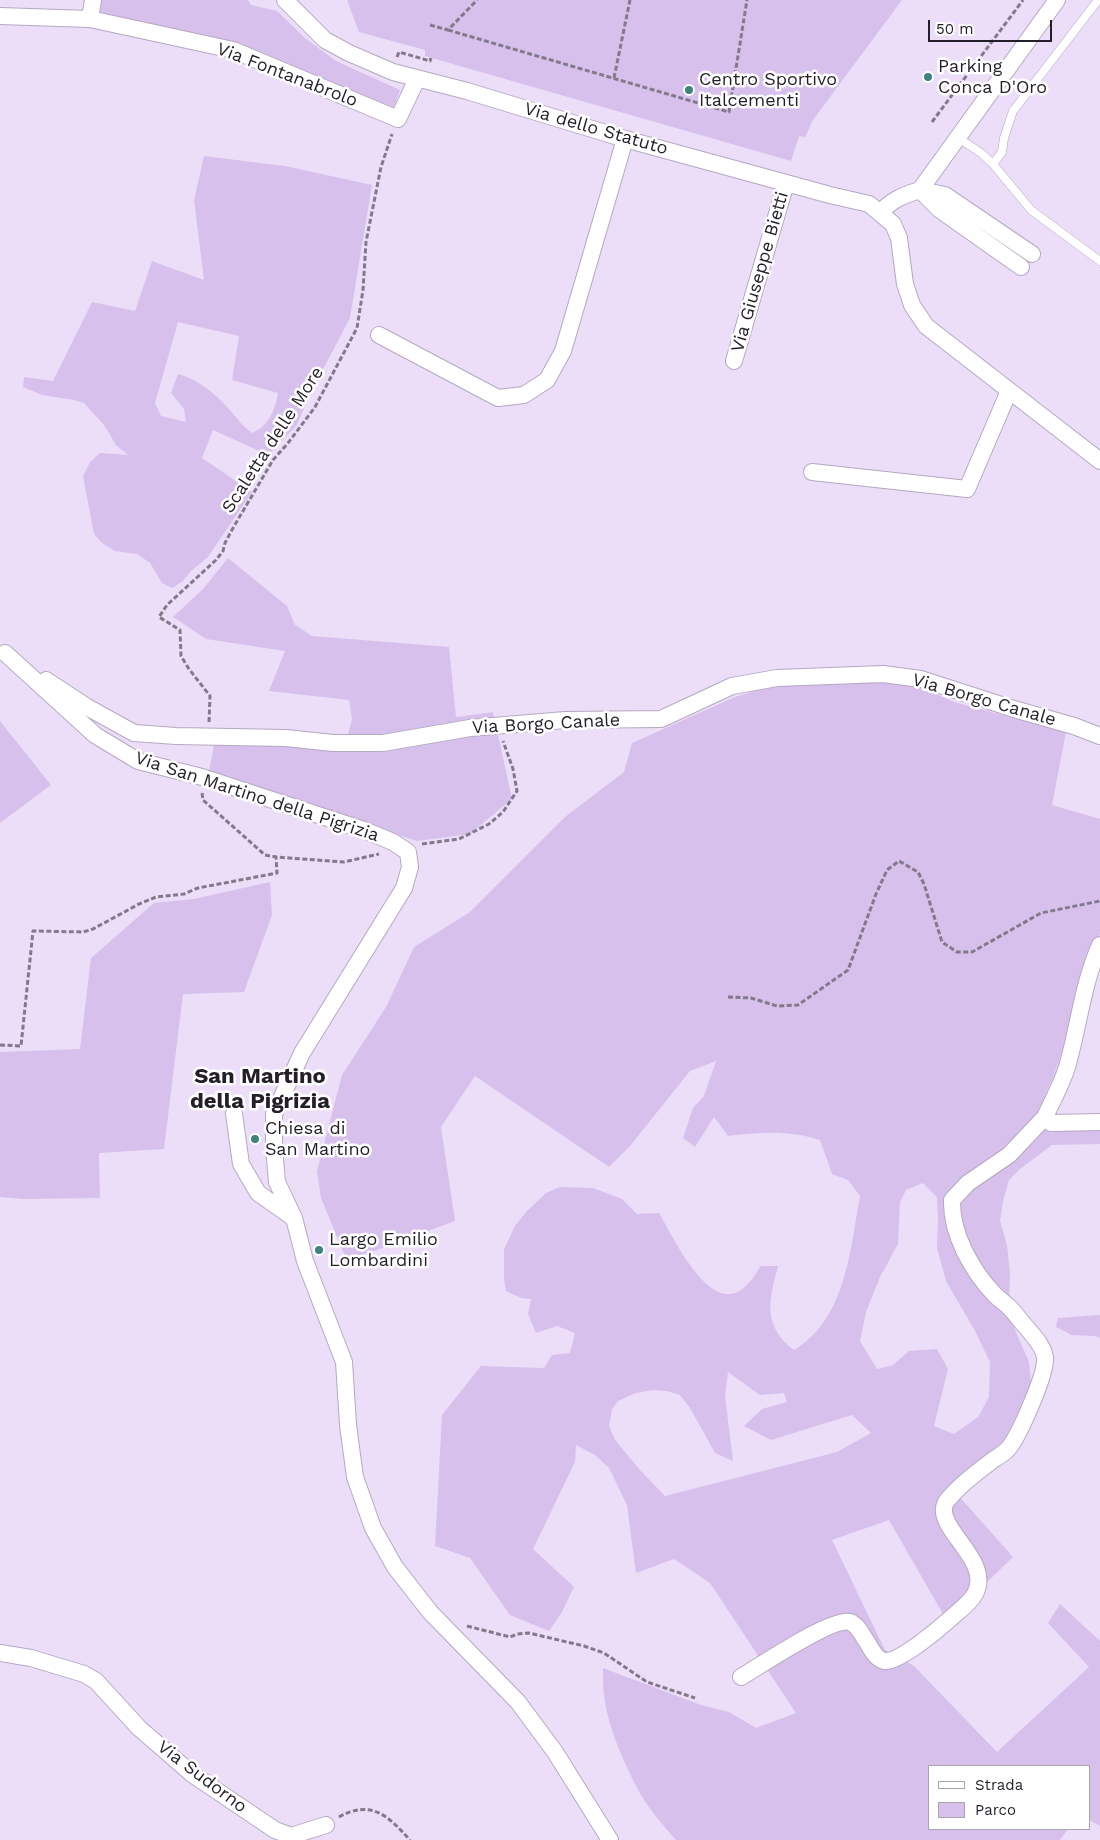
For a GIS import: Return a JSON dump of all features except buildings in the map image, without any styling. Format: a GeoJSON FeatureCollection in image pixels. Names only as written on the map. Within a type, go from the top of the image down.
{"type":"FeatureCollection","features":[{"type":"Feature","properties":{"kind":"street"},"geometry":{"type":"LineString","coordinates":[[90,19],[94,0]]}},
{"type":"Feature","properties":{"kind":"street","name":"Via dello Statuto"},"geometry":{"type":"LineString","coordinates":[[285,0],[326,40],[349,53],[393,72],[467,91],[625,139],[869,204],[880,213]]}},
{"type":"Feature","properties":{"kind":"street"},"geometry":{"type":"LineString","coordinates":[[920,190],[1057,0]]}},
{"type":"Feature","properties":{"kind":"street","name":"Via Fontanabrolo"},"geometry":{"type":"LineString","coordinates":[[0,16],[90,19],[233,50],[398,119]]}},
{"type":"Feature","properties":{"kind":"street"},"geometry":{"type":"LineString","coordinates":[[398,119],[417,79]]}},
{"type":"Feature","properties":{"kind":"street"},"geometry":{"type":"LineString","coordinates":[[379,335],[498,398],[524,395],[547,380],[563,350],[625,139]]}},
{"type":"Feature","properties":{"kind":"street","name":"Via Giuseppe Bietti"},"geometry":{"type":"LineString","coordinates":[[734,361],[786,183]]}},
{"type":"Feature","properties":{"kind":"street"},"geometry":{"type":"LineString","coordinates":[[920,190],[940,210],[1021,267]]}},
{"type":"Feature","properties":{"kind":"street"},"geometry":{"type":"LineString","coordinates":[[1032,254],[945,194],[920,190],[901,196],[886,206],[880,213],[893,224],[899,238],[907,291],[912,305],[926,326],[1100,462]]}},
{"type":"Feature","properties":{"kind":"street"},"geometry":{"type":"LineString","coordinates":[[812,472],[967,489],[1009,391]]}},
{"type":"Feature","properties":{"kind":"street","name":"Via Borgo Canale"},"geometry":{"type":"LineString","coordinates":[[2,651],[87,707],[134,733],[176,736],[286,738],[334,742],[383,742],[461,729],[566,720],[661,719],[732,686],[777,678],[883,674],[921,679],[1074,726],[1100,736]]}},
{"type":"Feature","properties":{"kind":"street","name":"Via San Martino della Pigrizia"},"geometry":{"type":"LineString","coordinates":[[2,651],[95,735],[138,761],[202,777],[364,830],[393,842],[408,852]]}},
{"type":"Feature","properties":{"kind":"street"},"geometry":{"type":"LineString","coordinates":[[408,852],[410,866],[404,888],[302,1053],[274,1114],[277,1182],[294,1218],[305,1261],[344,1362],[348,1425],[356,1477],[373,1528],[395,1566],[430,1612],[518,1702],[555,1752],[610,1840]]}},
{"type":"Feature","properties":{"kind":"street"},"geometry":{"type":"LineString","coordinates":[[741,1676],[802,1640],[841,1622],[850,1622],[858,1628],[873,1653],[880,1660],[886,1662],[893,1660],[919,1645],[938,1630],[974,1595],[979,1585],[980,1577],[974,1563],[944,1514],[945,1504],[963,1484],[1008,1449],[1031,1404],[1045,1358],[1042,1346],[1011,1308],[996,1297],[971,1264],[957,1232],[952,1200],[968,1183],[1009,1155],[1045,1117],[1066,1069],[1082,996],[1100,945]]}},
{"type":"Feature","properties":{"kind":"street"},"geometry":{"type":"LineString","coordinates":[[234,1114],[241,1164],[258,1193],[294,1218]]}},
{"type":"Feature","properties":{"kind":"street"},"geometry":{"type":"LineString","coordinates":[[1045,1117],[1051,1122],[1100,1122]]}},
{"type":"Feature","properties":{"kind":"street","name":"Via Sudorno"},"geometry":{"type":"LineString","coordinates":[[0,1653],[31,1658],[84,1674],[96,1681],[138,1728],[192,1774],[275,1830],[291,1836],[326,1825]]}},
{"type":"Feature","properties":{"kind":"street"},"geometry":{"type":"LineString","coordinates":[[600,1824],[622,1840]]}},
{"type":"Feature","properties":{"kind":"lane"},"geometry":{"type":"LineString","coordinates":[[993,164],[1002,152],[1004,138],[1013,111],[1098,0]]}},
{"type":"Feature","properties":{"kind":"lane"},"geometry":{"type":"LineString","coordinates":[[957,137],[981,152],[1031,210],[1100,261]]}},
{"type":"Feature","properties":{"kind":"path"},"geometry":{"type":"LineString","coordinates":[[448,30],[477,0]]}},
{"type":"Feature","properties":{"kind":"path"},"geometry":{"type":"LineString","coordinates":[[614,78],[630,0]]}},
{"type":"Feature","properties":{"kind":"path"},"geometry":{"type":"LineString","coordinates":[[430,25],[438,30],[448,30],[729,112],[746,0]]}},
{"type":"Feature","properties":{"kind":"path"},"geometry":{"type":"LineString","coordinates":[[932,122],[1023,0]]}},
{"type":"Feature","properties":{"kind":"path","name":"Scaletta delle More"},"geometry":{"type":"LineString","coordinates":[[208,736],[210,696],[181,656],[180,630],[159,617],[167,605],[216,560],[223,551],[233,528],[273,460],[315,407],[356,328],[363,290],[368,232],[381,167],[398,119]]}},
{"type":"Feature","properties":{"kind":"path"},"geometry":{"type":"LineString","coordinates":[[202,777],[203,800],[265,855],[344,862],[384,853],[408,852],[414,844],[459,839],[489,824],[503,812],[516,791],[513,769],[501,736],[500,726]]}},
{"type":"Feature","properties":{"kind":"path"},"geometry":{"type":"LineString","coordinates":[[0,1045],[21,1046],[33,931],[83,932],[93,929],[156,897],[184,894],[198,888],[277,873],[276,857]]}},
{"type":"Feature","properties":{"kind":"path"},"geometry":{"type":"LineString","coordinates":[[728,997],[751,998],[777,1006],[798,1005],[848,970],[886,870],[900,861],[918,872],[924,884],[942,942],[957,952],[972,952],[1041,913],[1100,901]]}},
{"type":"Feature","properties":{"kind":"path"},"geometry":{"type":"LineString","coordinates":[[461,1623],[510,1637],[529,1633],[584,1646],[604,1653],[647,1682],[695,1698]]}},
{"type":"Feature","properties":{"kind":"path"},"geometry":{"type":"LineString","coordinates":[[326,1825],[352,1810],[371,1808],[381,1812],[410,1840]]}},
{"type":"Feature","properties":{"kind":"green space"},"geometry":{"type":"Polygon","coordinates":[[[99,0],[248,0],[251,5],[277,11],[306,39],[336,61],[400,90],[394,107],[389,108],[265,60],[100,17],[97,11],[99,0]]]}},
{"type":"Feature","properties":{"kind":"green space","name":"Centro Sportivo Italcementi"},"geometry":{"type":"Polygon","coordinates":[[[347,0],[902,0],[813,120],[805,137],[799,136],[791,161],[425,56],[425,50],[359,32],[347,0]]]}},
{"type":"Feature","properties":{"kind":"green space"},"geometry":{"type":"Polygon","coordinates":[[[204,156],[285,166],[372,185],[350,318],[308,398],[297,425],[268,455],[213,430],[202,458],[252,492],[208,557],[190,572],[183,581],[172,588],[162,583],[150,563],[137,554],[115,551],[102,543],[94,534],[83,476],[90,462],[100,453],[128,455],[116,445],[104,425],[84,403],[42,395],[23,387],[24,377],[53,381],[92,302],[135,311],[152,261],[204,280],[194,200],[204,156]],[[178,322],[155,403],[161,416],[186,422],[184,409],[171,393],[178,374],[210,390],[252,433],[267,422],[273,411],[278,393],[232,380],[239,336],[178,322]]]}},
{"type":"Feature","properties":{"kind":"green space"},"geometry":{"type":"Polygon","coordinates":[[[228,558],[287,606],[295,625],[312,636],[449,647],[456,717],[493,712],[512,799],[470,834],[417,841],[255,789],[209,771],[215,740],[345,747],[352,719],[349,700],[269,691],[285,651],[206,639],[173,617],[204,588],[228,558]]]}},
{"type":"Feature","properties":{"kind":"green space"},"geometry":{"type":"Polygon","coordinates":[[[862,678],[916,685],[954,702],[1066,732],[1052,805],[1100,819],[1100,934],[1091,951],[1072,1022],[1054,1075],[1036,1116],[1100,1124],[1100,1144],[1052,1145],[1020,1169],[1009,1180],[1000,1221],[1007,1245],[1010,1274],[1009,1316],[1029,1362],[1032,1393],[998,1455],[958,1495],[1013,1557],[947,1621],[889,1520],[832,1540],[885,1650],[914,1666],[997,1752],[1089,1667],[1048,1623],[1060,1604],[1100,1641],[1100,1826],[1090,1821],[1090,1765],[928,1765],[928,1830],[1067,1830],[1060,1840],[676,1840],[645,1801],[624,1762],[607,1714],[603,1668],[701,1705],[729,1712],[756,1728],[796,1713],[710,1583],[674,1559],[636,1573],[627,1505],[609,1468],[595,1455],[576,1445],[575,1462],[533,1549],[574,1587],[562,1612],[549,1631],[510,1615],[470,1558],[435,1546],[442,1415],[481,1366],[544,1368],[552,1355],[570,1353],[575,1333],[557,1326],[536,1333],[528,1314],[531,1299],[521,1298],[506,1291],[504,1249],[515,1226],[526,1212],[546,1193],[560,1187],[593,1188],[622,1199],[637,1214],[659,1213],[680,1250],[700,1278],[723,1294],[739,1291],[750,1282],[761,1266],[778,1266],[772,1290],[771,1312],[777,1332],[794,1350],[811,1337],[825,1320],[835,1302],[843,1282],[860,1196],[848,1180],[832,1174],[820,1140],[786,1133],[728,1136],[714,1117],[695,1147],[683,1138],[693,1108],[704,1096],[716,1061],[690,1071],[630,1146],[609,1167],[475,1076],[441,1127],[455,1221],[347,1261],[321,1198],[317,1171],[342,1075],[386,1007],[414,947],[470,912],[565,817],[624,772],[632,743],[735,697],[786,681],[862,678]],[[923,1183],[906,1190],[900,1202],[898,1244],[880,1277],[866,1312],[860,1341],[877,1369],[893,1365],[909,1351],[937,1349],[948,1369],[934,1426],[954,1434],[978,1417],[989,1397],[990,1362],[975,1331],[946,1281],[937,1248],[937,1197],[923,1183]],[[728,1372],[725,1396],[733,1461],[715,1453],[690,1408],[680,1395],[667,1391],[653,1390],[636,1393],[618,1401],[612,1409],[609,1426],[615,1440],[665,1496],[837,1452],[871,1433],[852,1415],[771,1440],[744,1426],[762,1409],[787,1402],[784,1393],[760,1395],[728,1372]]]}},
{"type":"Feature","properties":{"kind":"green space"},"geometry":{"type":"Polygon","coordinates":[[[0,721],[51,785],[0,823],[0,721]]]}},
{"type":"Feature","properties":{"kind":"green space"},"geometry":{"type":"Polygon","coordinates":[[[270,882],[272,915],[244,992],[183,994],[164,1149],[99,1153],[100,1198],[23,1199],[0,1197],[0,1052],[80,1049],[91,958],[154,903],[194,899],[270,882]]]}},
{"type":"Feature","properties":{"kind":"green space"},"geometry":{"type":"Polygon","coordinates":[[[1100,1315],[1100,1338],[1072,1335],[1056,1327],[1058,1318],[1100,1315]]]}},
{"type":"Feature","properties":{"kind":"place","name":"Parking Conca D'Oro"},"geometry":{"type":"Point","coordinates":[928,77]}},
{"type":"Feature","properties":{"kind":"place","name":"Centro Sportivo Italcementi"},"geometry":{"type":"Point","coordinates":[689,90]}},
{"type":"Feature","properties":{"kind":"place","name":"Chiesa di San Martino"},"geometry":{"type":"Point","coordinates":[255,1139]}},
{"type":"Feature","properties":{"kind":"place","name":"Largo Emilio Lombardini"},"geometry":{"type":"Point","coordinates":[319,1250]}},
{"type":"Feature","properties":{"kind":"district","name":"San Martino della Pigrizia"},"geometry":{"type":"Point","coordinates":[260,1090]}}]}
